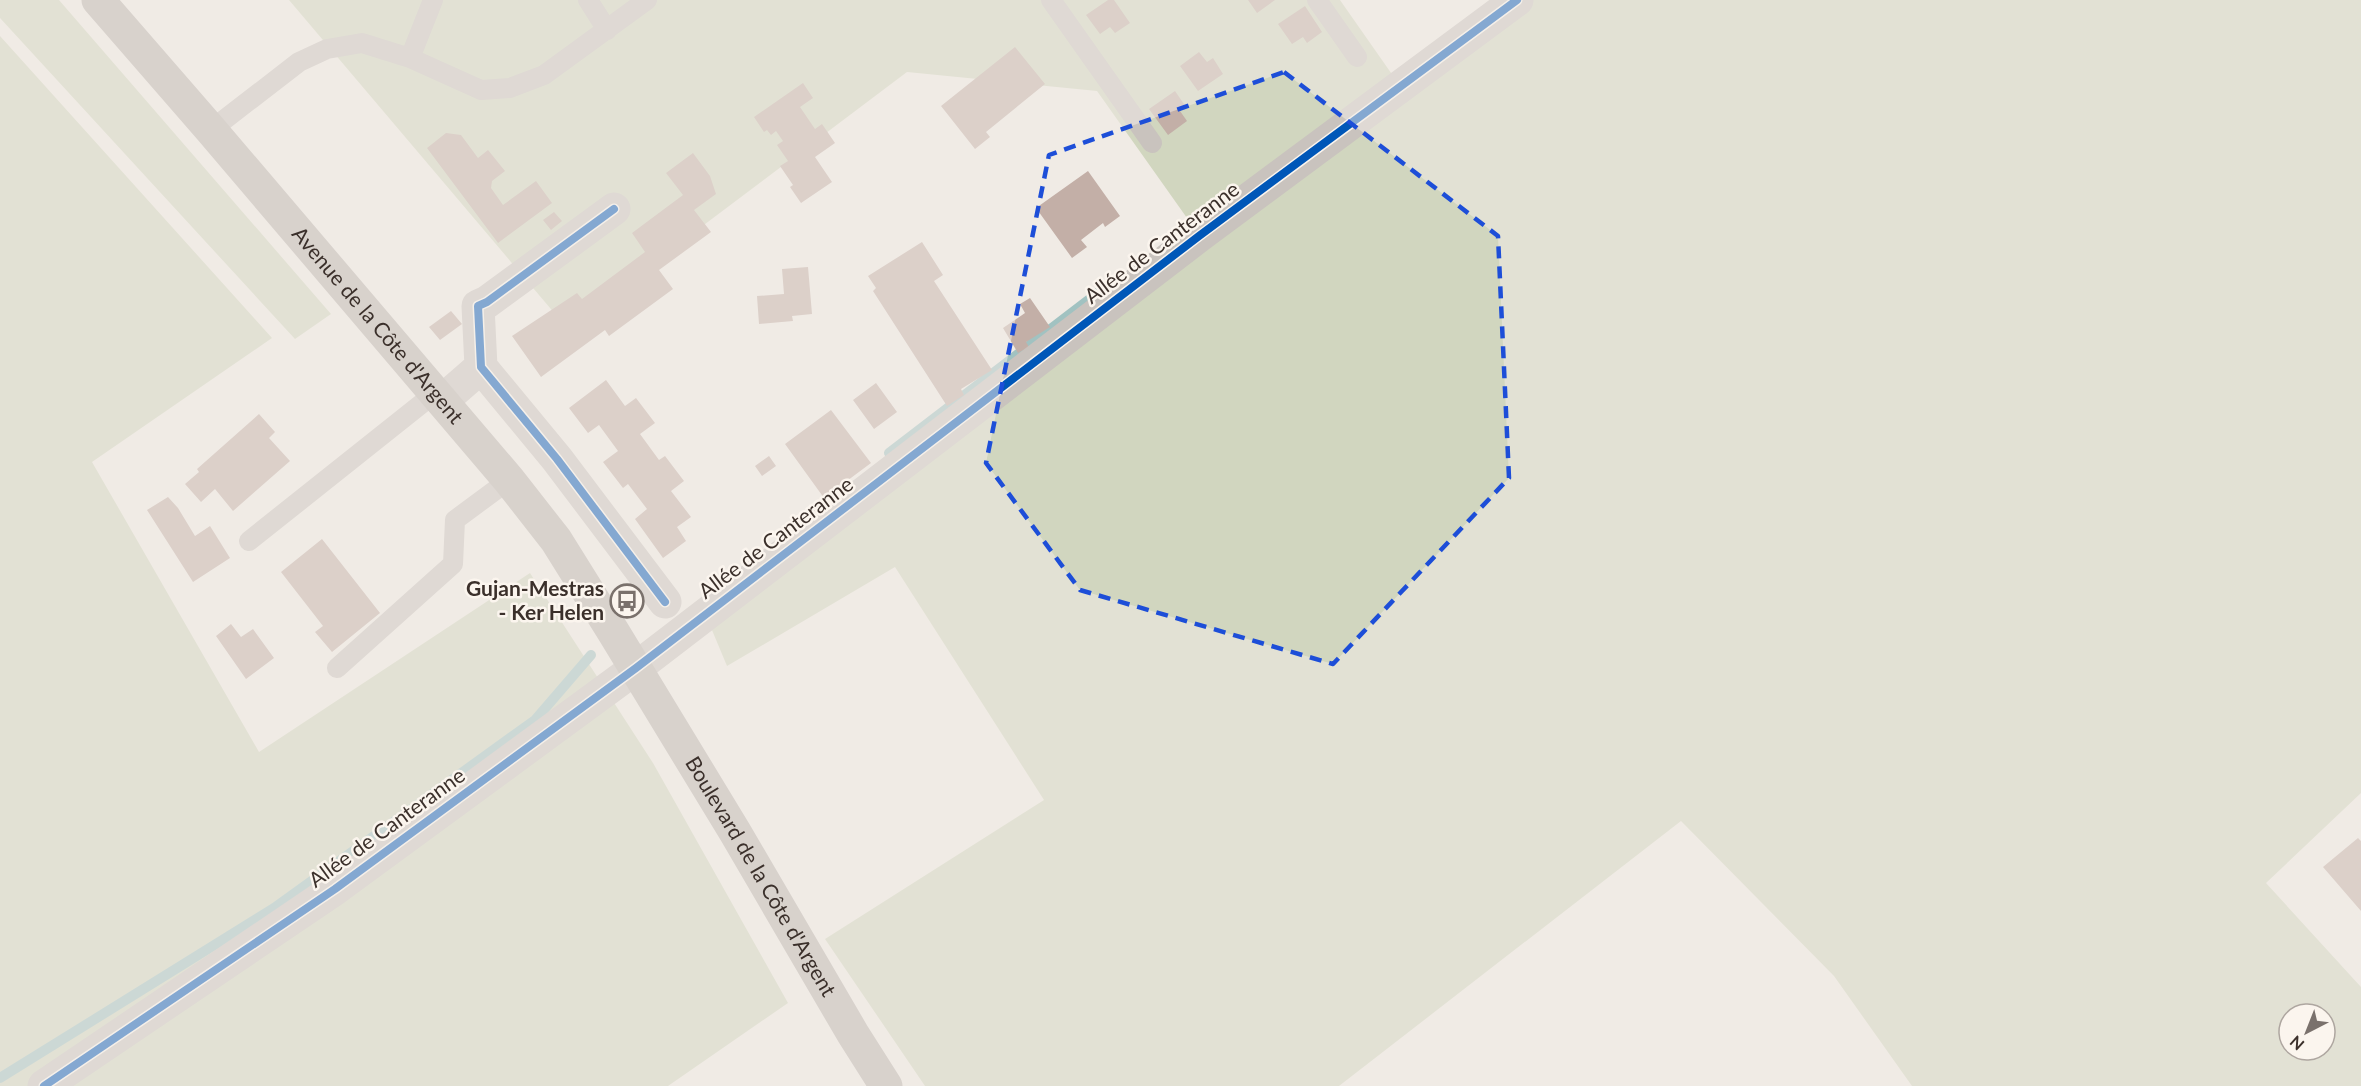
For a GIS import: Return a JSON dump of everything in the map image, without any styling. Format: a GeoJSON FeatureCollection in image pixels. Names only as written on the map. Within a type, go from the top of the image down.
{"type":"FeatureCollection","features":[{"type":"Feature","properties":{"kind":"main road","name":"Avenue de la Côte d'Argent"},"geometry":{"type":"LineString","coordinates":[[98,0],[212,130],[509,480],[556,540],[636,668]]}},
{"type":"Feature","properties":{"kind":"main road","name":"Boulevard de la Côte d'Argent"},"geometry":{"type":"LineString","coordinates":[[636,668],[886,1086]]}},
{"type":"Feature","properties":{"kind":"street","name":"Allée de Canteranne"},"geometry":{"type":"LineString","coordinates":[[44,1086],[335,889],[636,668],[1199,236],[1517,0]]}},
{"type":"Feature","properties":{"kind":"street"},"geometry":{"type":"LineString","coordinates":[[614,209],[487,302],[478,306],[481,367],[557,459],[665,602]]}},
{"type":"Feature","properties":{"kind":"street"},"geometry":{"type":"LineString","coordinates":[[438,397],[481,367]]}},
{"type":"Feature","properties":{"kind":"lane"},"geometry":{"type":"LineString","coordinates":[[410,58],[433,0]]}},
{"type":"Feature","properties":{"kind":"lane"},"geometry":{"type":"LineString","coordinates":[[588,0],[607,30]]}},
{"type":"Feature","properties":{"kind":"lane"},"geometry":{"type":"LineString","coordinates":[[212,130],[299,62],[327,49],[362,44],[410,58],[481,90],[510,88],[544,75],[647,0]]}},
{"type":"Feature","properties":{"kind":"lane"},"geometry":{"type":"LineString","coordinates":[[1052,0],[1152,143]]}},
{"type":"Feature","properties":{"kind":"lane"},"geometry":{"type":"LineString","coordinates":[[1317,0],[1358,57]]}},
{"type":"Feature","properties":{"kind":"lane"},"geometry":{"type":"LineString","coordinates":[[249,541],[438,397]]}},
{"type":"Feature","properties":{"kind":"lane"},"geometry":{"type":"LineString","coordinates":[[337,668],[453,564],[455,520],[509,480]]}},
{"type":"Feature","properties":{"kind":"highlighted area"},"geometry":{"type":"Polygon","coordinates":[[[1284,72],[1498,236],[1509,478],[1333,664],[1080,590],[986,463],[1049,155],[1284,72]]]}},
{"type":"Feature","properties":{"kind":"green space"},"geometry":{"type":"Polygon","coordinates":[[[0,0],[59,0],[331,314],[295,339],[0,18],[0,0]]]}},
{"type":"Feature","properties":{"kind":"green space"},"geometry":{"type":"Polygon","coordinates":[[[289,0],[1340,0],[1403,90],[1520,0],[2361,0],[2361,793],[2266,883],[2361,987],[2361,1086],[1912,1086],[1834,976],[1681,821],[1339,1086],[925,1086],[825,939],[1044,800],[895,567],[727,666],[709,623],[1204,242],[1097,91],[907,72],[567,328],[289,0]]]}},
{"type":"Feature","properties":{"kind":"green space"},"geometry":{"type":"Polygon","coordinates":[[[0,36],[272,338],[92,462],[259,752],[530,573],[653,763],[788,1003],[668,1086],[0,1086],[0,36]]]}},
{"type":"Feature","properties":{"kind":"building"},"geometry":{"type":"Polygon","coordinates":[[[1108,0],[1114,0],[1130,23],[1115,33],[1110,27],[1100,34],[1086,15],[1108,0]]]}},
{"type":"Feature","properties":{"kind":"building"},"geometry":{"type":"Polygon","coordinates":[[[1248,0],[1275,0],[1257,13],[1248,0]]]}},
{"type":"Feature","properties":{"kind":"building"},"geometry":{"type":"Polygon","coordinates":[[[1305,6],[1322,32],[1307,43],[1303,37],[1292,44],[1278,24],[1305,6]]]}},
{"type":"Feature","properties":{"kind":"building"},"geometry":{"type":"Polygon","coordinates":[[[1015,47],[1045,84],[986,132],[990,137],[975,149],[941,106],[1015,47]]]}},
{"type":"Feature","properties":{"kind":"building"},"geometry":{"type":"Polygon","coordinates":[[[1199,52],[1207,62],[1213,58],[1223,74],[1198,91],[1180,66],[1199,52]]]}},
{"type":"Feature","properties":{"kind":"building"},"geometry":{"type":"Polygon","coordinates":[[[803,83],[813,98],[800,107],[815,129],[822,124],[835,143],[815,157],[832,182],[801,203],[790,187],[793,185],[780,166],[788,161],[777,145],[783,141],[776,131],[771,135],[767,130],[764,132],[754,117],[803,83]]]}},
{"type":"Feature","properties":{"kind":"building"},"geometry":{"type":"Polygon","coordinates":[[[1175,91],[1186,107],[1180,111],[1187,121],[1168,135],[1149,109],[1175,91]]]}},
{"type":"Feature","properties":{"kind":"building"},"geometry":{"type":"Polygon","coordinates":[[[446,133],[461,135],[478,158],[488,150],[505,171],[492,181],[491,188],[503,205],[536,181],[552,203],[498,243],[427,148],[446,133]]]}},
{"type":"Feature","properties":{"kind":"building"},"geometry":{"type":"Polygon","coordinates":[[[693,153],[710,176],[716,194],[694,210],[711,232],[659,270],[673,289],[609,336],[605,330],[541,377],[512,336],[577,293],[582,299],[645,252],[632,233],[683,195],[666,173],[693,153]]]}},
{"type":"Feature","properties":{"kind":"building"},"geometry":{"type":"Polygon","coordinates":[[[1088,171],[1120,216],[1105,227],[1103,223],[1081,240],[1087,247],[1072,258],[1036,208],[1088,171]]]}},
{"type":"Feature","properties":{"kind":"building"},"geometry":{"type":"Polygon","coordinates":[[[554,212],[562,221],[551,230],[543,220],[554,212]]]}},
{"type":"Feature","properties":{"kind":"building"},"geometry":{"type":"Polygon","coordinates":[[[922,242],[943,275],[934,281],[992,370],[961,389],[964,395],[947,406],[873,291],[876,288],[868,276],[922,242]]]}},
{"type":"Feature","properties":{"kind":"building"},"geometry":{"type":"Polygon","coordinates":[[[808,267],[812,314],[792,316],[793,321],[759,324],[757,296],[784,294],[782,269],[808,267]]]}},
{"type":"Feature","properties":{"kind":"building"},"geometry":{"type":"Polygon","coordinates":[[[1030,298],[1050,327],[1026,342],[1029,347],[1018,353],[1003,328],[1025,313],[1020,304],[1030,298]]]}},
{"type":"Feature","properties":{"kind":"building"},"geometry":{"type":"Polygon","coordinates":[[[451,311],[462,324],[440,340],[429,327],[451,311]]]}},
{"type":"Feature","properties":{"kind":"building"},"geometry":{"type":"Polygon","coordinates":[[[606,380],[625,406],[636,398],[655,423],[640,434],[659,460],[665,456],[684,481],[671,491],[691,517],[677,527],[686,541],[663,558],[635,519],[647,509],[628,484],[623,488],[603,462],[618,451],[599,425],[588,433],[569,408],[606,380]]]}},
{"type":"Feature","properties":{"kind":"building"},"geometry":{"type":"Polygon","coordinates":[[[876,383],[897,412],[874,429],[853,400],[876,383]]]}},
{"type":"Feature","properties":{"kind":"building"},"geometry":{"type":"Polygon","coordinates":[[[831,410],[871,463],[824,498],[785,444],[831,410]]]}},
{"type":"Feature","properties":{"kind":"building"},"geometry":{"type":"Polygon","coordinates":[[[259,414],[275,432],[269,438],[290,461],[233,511],[215,489],[201,502],[185,484],[199,472],[197,469],[259,414]]]}},
{"type":"Feature","properties":{"kind":"building"},"geometry":{"type":"Polygon","coordinates":[[[769,456],[776,466],[762,476],[755,466],[769,456]]]}},
{"type":"Feature","properties":{"kind":"building"},"geometry":{"type":"Polygon","coordinates":[[[168,497],[178,508],[195,536],[210,526],[230,558],[193,582],[147,510],[168,497]]]}},
{"type":"Feature","properties":{"kind":"building"},"geometry":{"type":"Polygon","coordinates":[[[322,539],[380,613],[332,652],[315,632],[323,626],[281,572],[322,539]]]}},
{"type":"Feature","properties":{"kind":"building"},"geometry":{"type":"Polygon","coordinates":[[[231,624],[241,637],[253,629],[274,658],[246,679],[216,636],[231,624]]]}},
{"type":"Feature","properties":{"kind":"building"},"geometry":{"type":"Polygon","coordinates":[[[2358,838],[2361,841],[2361,911],[2323,867],[2358,838]]]}},
{"type":"Feature","properties":{"kind":"waterway"},"geometry":{"type":"LineString","coordinates":[[889,453],[1112,282]]}},
{"type":"Feature","properties":{"kind":"waterway"},"geometry":{"type":"LineString","coordinates":[[0,1078],[274,908],[535,720],[591,655]]}},
{"type":"Feature","properties":{"kind":"cycle path"},"geometry":{"type":"LineString","coordinates":[[44,1086],[335,889],[636,668],[1199,236],[1517,0]]}},
{"type":"Feature","properties":{"kind":"cycle path"},"geometry":{"type":"LineString","coordinates":[[614,209],[487,302],[478,306],[481,367],[557,459],[665,602]]}},
{"type":"Feature","properties":{"kind":"place","name":"Gujan-Mestras - Ker Helen"},"geometry":{"type":"Point","coordinates":[627,601]}}]}
